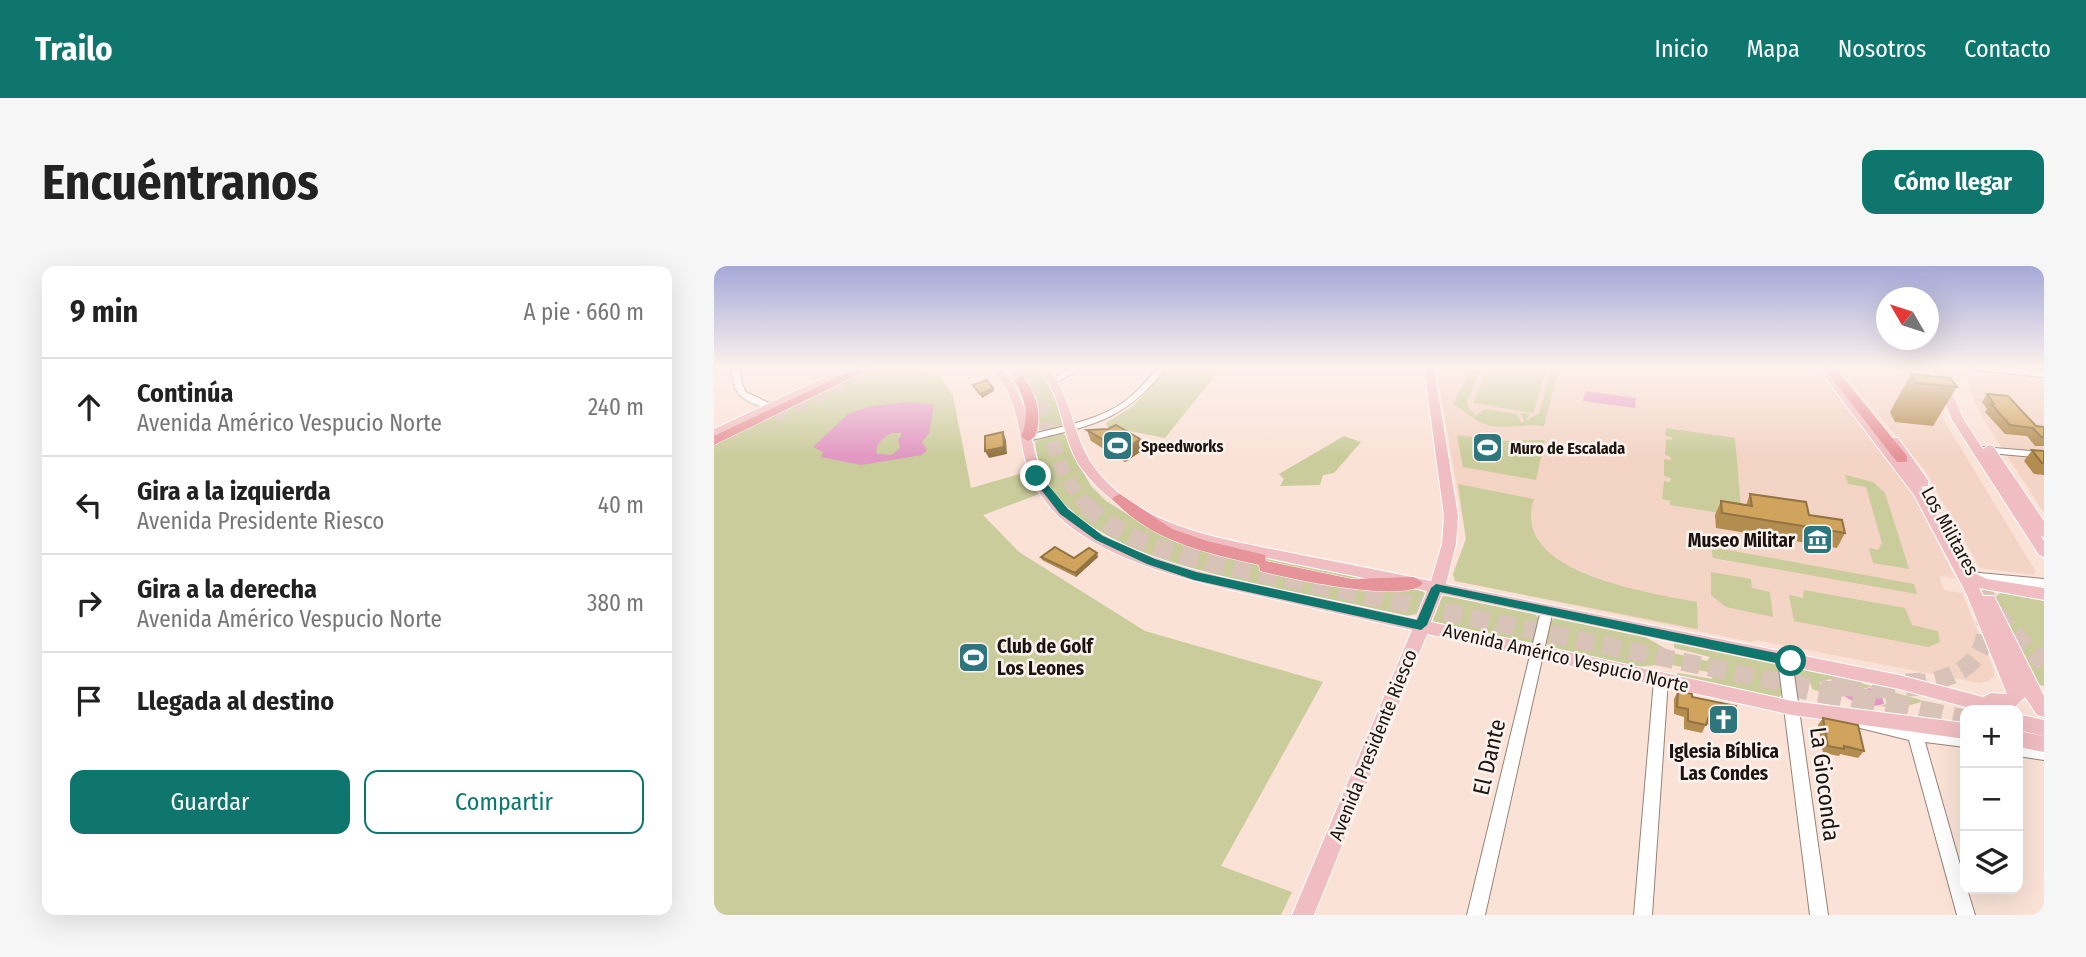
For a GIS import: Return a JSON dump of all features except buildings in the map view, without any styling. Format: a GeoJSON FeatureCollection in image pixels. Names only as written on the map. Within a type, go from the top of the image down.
{"type":"FeatureCollection","features":[{"type":"Feature","properties":{"kind":"highway"},"geometry":{"type":"LineString","coordinates":[[714,441],[805,397]]}},
{"type":"Feature","properties":{"kind":"highway"},"geometry":{"type":"LineString","coordinates":[[1028,437],[1034,415],[1029,397]]}},
{"type":"Feature","properties":{"kind":"highway"},"geometry":{"type":"LineString","coordinates":[[1855,397],[1902,460]]}},
{"type":"Feature","properties":{"kind":"highway"},"geometry":{"type":"LineString","coordinates":[[1120,499],[1136,515],[1167,533],[1262,564],[1352,585],[1414,583]]}},
{"type":"Feature","properties":{"kind":"main road"},"geometry":{"type":"LineString","coordinates":[[719,432],[792,397]]}},
{"type":"Feature","properties":{"kind":"main road","name":"Avenida Américo Vespucio Norte"},"geometry":{"type":"LineString","coordinates":[[1017,397],[1028,437],[1032,468],[1048,494],[1074,520],[1113,546],[1194,576],[1792,708],[1960,730]]}},
{"type":"Feature","properties":{"kind":"main road","name":"Avenida Américo Vespucio Norte"},"geometry":{"type":"LineString","coordinates":[[1062,397],[1077,449],[1085,464],[1120,499],[1163,524],[1203,538],[1899,682],[1994,705]]}},
{"type":"Feature","properties":{"kind":"main road","name":"Avenida Presidente Riesco"},"geometry":{"type":"LineString","coordinates":[[1303,915],[1436,588],[1449,544],[1451,516],[1433,397]]}},
{"type":"Feature","properties":{"kind":"main road","name":"Los Militares"},"geometry":{"type":"LineString","coordinates":[[1846,397],[1915,486],[1973,578],[1995,594],[2032,693],[2044,710]]}},
{"type":"Feature","properties":{"kind":"main road","name":"Los Militares"},"geometry":{"type":"LineString","coordinates":[[1857,397],[1907,457],[1973,578],[2015,687],[2017,697],[2012,705]]}},
{"type":"Feature","properties":{"kind":"main road"},"geometry":{"type":"LineString","coordinates":[[1949,397],[1958,420],[2044,532]]}},
{"type":"Feature","properties":{"kind":"main road"},"geometry":{"type":"LineString","coordinates":[[1957,397],[1983,450],[2044,552]]}},
{"type":"Feature","properties":{"kind":"main road"},"geometry":{"type":"LineString","coordinates":[[719,432],[769,406]]}},
{"type":"Feature","properties":{"kind":"main road"},"geometry":{"type":"LineString","coordinates":[[1995,594],[2044,594]]}},
{"type":"Feature","properties":{"kind":"main road","name":"Avenida Américo Vespucio Norte"},"geometry":{"type":"LineString","coordinates":[[1788,660],[1960,707]]}},
{"type":"Feature","properties":{"kind":"main road","name":"Avenida Américo Vespucio Norte"},"geometry":{"type":"LineString","coordinates":[[2023,713],[2044,719]]}},
{"type":"Feature","properties":{"kind":"main road"},"geometry":{"type":"LineString","coordinates":[[2023,723],[2044,728]]}},
{"type":"Feature","properties":{"kind":"main road"},"geometry":{"type":"LineString","coordinates":[[2023,740],[2044,744]]}},
{"type":"Feature","properties":{"kind":"street"},"geometry":{"type":"LineString","coordinates":[[748,397],[769,406],[787,397]]}},
{"type":"Feature","properties":{"kind":"street"},"geometry":{"type":"LineString","coordinates":[[1028,437],[1102,417],[1121,408],[1132,397]]}},
{"type":"Feature","properties":{"kind":"street"},"geometry":{"type":"LineString","coordinates":[[1983,450],[2044,455]]}},
{"type":"Feature","properties":{"kind":"street"},"geometry":{"type":"LineString","coordinates":[[1973,578],[2044,583]]}},
{"type":"Feature","properties":{"kind":"street","name":"El Dante"},"geometry":{"type":"LineString","coordinates":[[1476,915],[1547,610]]}},
{"type":"Feature","properties":{"kind":"street","name":"La Gioconda"},"geometry":{"type":"LineString","coordinates":[[1788,660],[1819,915]]}},
{"type":"Feature","properties":{"kind":"street"},"geometry":{"type":"LineString","coordinates":[[1643,915],[1661,680]]}},
{"type":"Feature","properties":{"kind":"street","name":"Avenida Américo Vespucio Norte"},"geometry":{"type":"LineString","coordinates":[[1792,708],[1915,735],[1960,740]]}},
{"type":"Feature","properties":{"kind":"street"},"geometry":{"type":"LineString","coordinates":[[1915,735],[1966,915]]}},
{"type":"Feature","properties":{"kind":"street"},"geometry":{"type":"LineString","coordinates":[[2023,751],[2044,754]]}},
{"type":"Feature","properties":{"kind":"shaded area"},"geometry":{"type":"Polygon","coordinates":[[[1441,397],[1841,397],[1912,491],[1955,578],[1939,576],[1944,590],[1962,593],[1994,670],[1994,676],[1989,681],[1979,683],[1756,640],[1752,642],[1455,581],[1453,574],[1466,539],[1441,397]]]}},
{"type":"Feature","properties":{"kind":"shaded area"},"geometry":{"type":"Polygon","coordinates":[[[1584,397],[1636,398],[1635,408],[1583,401],[1584,397]]]}},
{"type":"Feature","properties":{"kind":"shaded area"},"geometry":{"type":"Polygon","coordinates":[[[1864,397],[1934,397],[1940,414],[2036,572],[2033,575],[1980,568],[1924,469],[1864,397]]]}},
{"type":"Feature","properties":{"kind":"shaded area"},"geometry":{"type":"Polygon","coordinates":[[[2044,397],[2044,513],[1984,420],[1973,398],[2044,397]]]}},
{"type":"Feature","properties":{"kind":"shaded area"},"geometry":{"type":"Polygon","coordinates":[[[906,402],[934,405],[929,433],[922,442],[927,450],[922,455],[861,465],[821,457],[823,452],[813,447],[848,414],[872,406],[906,402]],[[892,433],[883,439],[878,444],[877,454],[892,455],[900,448],[898,441],[902,433],[892,433]]]}},
{"type":"Feature","properties":{"kind":"shaded area"},"geometry":{"type":"Polygon","coordinates":[[[1831,681],[1843,688],[1851,685],[1861,690],[1870,688],[1882,696],[1884,704],[1874,706],[1863,699],[1854,702],[1844,696],[1833,698],[1823,692],[1821,684],[1831,681]]]}},
{"type":"Feature","properties":{"kind":"green space","name":"Club de Golf Los Leones"},"geometry":{"type":"Polygon","coordinates":[[[814,397],[953,397],[971,488],[1023,473],[1039,494],[983,515],[1019,552],[1145,631],[1323,682],[1221,866],[1292,892],[1281,915],[714,915],[714,445],[814,397]]]}},
{"type":"Feature","properties":{"kind":"green space"},"geometry":{"type":"Polygon","coordinates":[[[1037,397],[1058,397],[1064,425],[1039,430],[1037,397]]]}},
{"type":"Feature","properties":{"kind":"green space"},"geometry":{"type":"Polygon","coordinates":[[[1141,397],[1198,397],[1165,438],[1108,427],[1106,423],[1133,406],[1141,397]]]}},
{"type":"Feature","properties":{"kind":"green space"},"geometry":{"type":"Polygon","coordinates":[[[1457,397],[1469,397],[1468,407],[1476,416],[1485,409],[1517,414],[1521,423],[1524,421],[1521,413],[1530,414],[1525,421],[1539,413],[1543,397],[1551,397],[1544,426],[1487,425],[1453,405],[1457,397]]]}},
{"type":"Feature","properties":{"kind":"green space"},"geometry":{"type":"Polygon","coordinates":[[[1476,397],[1538,397],[1533,413],[1473,403],[1476,397]]]}},
{"type":"Feature","properties":{"kind":"green space"},"geometry":{"type":"Polygon","coordinates":[[[1666,428],[1735,438],[1741,508],[1738,516],[1670,505],[1670,501],[1662,499],[1664,481],[1670,482],[1671,478],[1664,476],[1664,459],[1671,460],[1671,457],[1665,455],[1666,439],[1672,440],[1672,437],[1665,436],[1666,428]]]}},
{"type":"Feature","properties":{"kind":"green space"},"geometry":{"type":"Polygon","coordinates":[[[1061,432],[1066,436],[1091,486],[1106,501],[1153,530],[1377,579],[1354,581],[1263,565],[1260,571],[1335,587],[1420,589],[1426,594],[1417,614],[1406,616],[1248,585],[1187,569],[1130,547],[1083,520],[1049,485],[1035,441],[1061,432]]]}},
{"type":"Feature","properties":{"kind":"green space"},"geometry":{"type":"Polygon","coordinates":[[[1457,435],[1500,441],[1545,440],[1536,480],[1463,467],[1457,435]]]}},
{"type":"Feature","properties":{"kind":"green space"},"geometry":{"type":"Polygon","coordinates":[[[1344,436],[1361,442],[1334,473],[1323,475],[1320,485],[1280,486],[1284,479],[1279,474],[1344,436]]]}},
{"type":"Feature","properties":{"kind":"green space"},"geometry":{"type":"Polygon","coordinates":[[[1845,475],[1873,482],[1885,493],[1909,569],[1873,563],[1869,548],[1878,550],[1882,543],[1866,487],[1848,484],[1845,475]]]}},
{"type":"Feature","properties":{"kind":"green space"},"geometry":{"type":"Polygon","coordinates":[[[1458,484],[1534,499],[1532,525],[1542,545],[1563,562],[1589,575],[1619,585],[1697,602],[1698,629],[1455,581],[1453,574],[1466,539],[1458,484]]]}},
{"type":"Feature","properties":{"kind":"green space"},"geometry":{"type":"Polygon","coordinates":[[[1711,547],[1914,584],[1917,594],[1713,558],[1711,547]]]}},
{"type":"Feature","properties":{"kind":"green space"},"geometry":{"type":"Polygon","coordinates":[[[1711,572],[1751,579],[1752,588],[1770,592],[1773,617],[1726,607],[1711,595],[1711,572]]]}},
{"type":"Feature","properties":{"kind":"green space"},"geometry":{"type":"Polygon","coordinates":[[[1804,590],[1905,608],[1912,625],[1938,631],[1940,642],[1928,647],[1794,621],[1789,595],[1803,598],[1804,590]]]}},
{"type":"Feature","properties":{"kind":"green space"},"geometry":{"type":"Polygon","coordinates":[[[2002,591],[2044,596],[2044,686],[2035,684],[2002,610],[1997,607],[1995,598],[2002,591]]]}},
{"type":"Feature","properties":{"kind":"green space"},"geometry":{"type":"Polygon","coordinates":[[[1445,594],[1534,613],[1539,619],[1533,641],[1530,644],[1432,622],[1440,597],[1445,594]]]}},
{"type":"Feature","properties":{"kind":"green space"},"geometry":{"type":"Polygon","coordinates":[[[1556,617],[1642,635],[1673,653],[1707,661],[1710,657],[1674,648],[1674,641],[1773,663],[1780,669],[1782,694],[1778,698],[1675,677],[1678,673],[1712,679],[1713,673],[1667,664],[1636,667],[1552,649],[1545,642],[1551,621],[1556,617]]]}},
{"type":"Feature","properties":{"kind":"green space"},"geometry":{"type":"Polygon","coordinates":[[[1797,665],[1921,702],[1904,707],[1901,701],[1893,699],[1895,708],[1879,706],[1887,704],[1884,695],[1870,687],[1861,689],[1831,679],[1820,682],[1822,691],[1828,695],[1812,689],[1810,682],[1804,680],[1804,686],[1795,682],[1793,666],[1797,665]]]}},
{"type":"Feature","properties":{"kind":"tunnel"},"geometry":{"type":"LineString","coordinates":[[774,415],[813,397]]}},
{"type":"Feature","properties":{"kind":"tunnel"},"geometry":{"type":"LineString","coordinates":[[1036,397],[1064,473],[1088,506]]}},
{"type":"Feature","properties":{"kind":"tunnel"},"geometry":{"type":"LineString","coordinates":[[1086,505],[1114,526],[1144,542],[1211,563],[1794,685]]}},
{"type":"Feature","properties":{"kind":"tunnel"},"geometry":{"type":"LineString","coordinates":[[1966,569],[2007,627],[2044,663]]}},
{"type":"Feature","properties":{"kind":"tunnel"},"geometry":{"type":"LineString","coordinates":[[1911,685],[1942,679],[1971,663],[1983,644],[1986,616]]}},
{"type":"Feature","properties":{"kind":"tunnel"},"geometry":{"type":"LineString","coordinates":[[1831,683],[1857,685]]}},
{"type":"Feature","properties":{"kind":"tunnel"},"geometry":{"type":"LineString","coordinates":[[1786,684],[1960,720]]}},
{"type":"Feature","properties":{"kind":"tunnel"},"geometry":{"type":"LineString","coordinates":[[1838,684],[1878,687],[1911,685]]}},
{"type":"Feature","properties":{"kind":"tunnel"},"geometry":{"type":"LineString","coordinates":[[1911,685],[1922,684]]}},
{"type":"Feature","properties":{"kind":"place","name":"Speedworks"},"geometry":{"type":"Point","coordinates":[1118,446]}},
{"type":"Feature","properties":{"kind":"place","name":"Muro de Escalada"},"geometry":{"type":"Point","coordinates":[1487,448]}},
{"type":"Feature","properties":{"kind":"place","name":"Museo Militar"},"geometry":{"type":"Point","coordinates":[1818,540]}},
{"type":"Feature","properties":{"kind":"place","name":"Club de Golf Los Leones"},"geometry":{"type":"Point","coordinates":[974,657]}},
{"type":"Feature","properties":{"kind":"place","name":"Iglesia Bíblica Las Condes"},"geometry":{"type":"Point","coordinates":[1724,720]}},
{"type":"Feature","properties":{"kind":"route"},"geometry":{"type":"LineString","coordinates":[[1036,476],[1064,512],[1099,538],[1151,562],[1194,576],[1421,625],[1436,588],[1791,661]]}}]}
